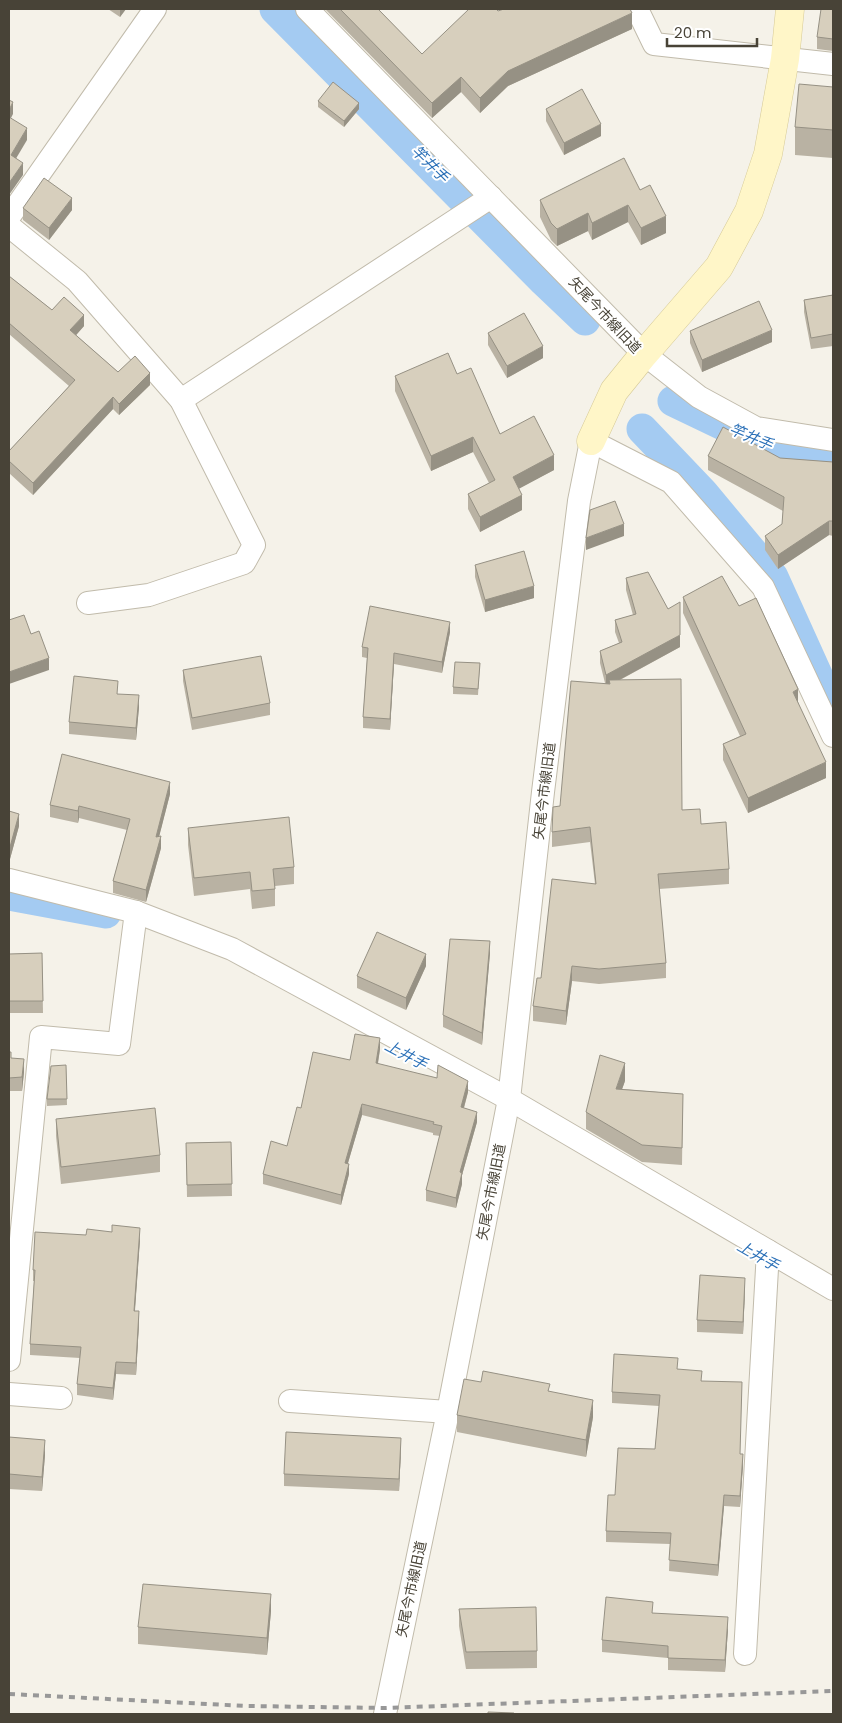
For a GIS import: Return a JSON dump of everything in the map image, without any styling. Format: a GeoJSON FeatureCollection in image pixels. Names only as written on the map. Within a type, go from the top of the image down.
{"type":"FeatureCollection","features":[{"type":"Feature","properties":{"kind":"street"},"geometry":{"type":"LineString","coordinates":[[9,217],[154,9]]}},
{"type":"Feature","properties":{"kind":"street","name":"矢尾今市線旧道"},"geometry":{"type":"LineString","coordinates":[[307,9],[644,354],[614,391],[591,441],[578,510],[509,1099],[448,1412],[385,1714]]}},
{"type":"Feature","properties":{"kind":"street"},"geometry":{"type":"LineString","coordinates":[[637,9],[654,44],[833,64]]}},
{"type":"Feature","properties":{"kind":"street"},"geometry":{"type":"LineString","coordinates":[[790,9],[785,59],[768,154],[749,212],[719,267],[644,354],[700,397],[756,428],[833,440]]}},
{"type":"Feature","properties":{"kind":"street"},"geometry":{"type":"LineString","coordinates":[[181,400],[491,197]]}},
{"type":"Feature","properties":{"kind":"street"},"geometry":{"type":"LineString","coordinates":[[9,226],[77,282],[181,400],[254,545],[244,563],[149,595],[88,603]]}},
{"type":"Feature","properties":{"kind":"street"},"geometry":{"type":"LineString","coordinates":[[591,441],[671,482],[763,586],[833,736]]}},
{"type":"Feature","properties":{"kind":"street"},"geometry":{"type":"LineString","coordinates":[[9,880],[136,912],[232,949],[509,1099],[833,1289]]}},
{"type":"Feature","properties":{"kind":"street"},"geometry":{"type":"LineString","coordinates":[[9,1360],[41,1037],[119,1044],[136,912]]}},
{"type":"Feature","properties":{"kind":"street"},"geometry":{"type":"LineString","coordinates":[[745,1654],[768,1251]]}},
{"type":"Feature","properties":{"kind":"street"},"geometry":{"type":"LineString","coordinates":[[9,1394],[61,1398]]}},
{"type":"Feature","properties":{"kind":"street"},"geometry":{"type":"LineString","coordinates":[[290,1401],[448,1412]]}},
{"type":"Feature","properties":{"kind":"building"},"geometry":{"type":"Polygon","coordinates":[[[340,9],[378,9],[422,54],[469,9],[496,9],[498,11],[504,9],[630,9],[632,13],[508,71],[480,98],[461,77],[432,103],[340,9]]]}},
{"type":"Feature","properties":{"kind":"building"},"geometry":{"type":"Polygon","coordinates":[[[821,9],[833,9],[833,39],[817,37],[821,9]]]}},
{"type":"Feature","properties":{"kind":"building"},"geometry":{"type":"Polygon","coordinates":[[[333,82],[359,103],[344,121],[318,101],[333,82]]]}},
{"type":"Feature","properties":{"kind":"building"},"geometry":{"type":"Polygon","coordinates":[[[799,84],[833,87],[833,130],[795,127],[799,84]]]}},
{"type":"Feature","properties":{"kind":"building"},"geometry":{"type":"Polygon","coordinates":[[[582,89],[601,124],[564,143],[546,109],[582,89]]]}},
{"type":"Feature","properties":{"kind":"building"},"geometry":{"type":"Polygon","coordinates":[[[9,100],[13,102],[9,110],[9,100]]]}},
{"type":"Feature","properties":{"kind":"building"},"geometry":{"type":"Polygon","coordinates":[[[9,117],[27,128],[11,155],[23,163],[9,183],[9,117]]]}},
{"type":"Feature","properties":{"kind":"building"},"geometry":{"type":"Polygon","coordinates":[[[624,158],[640,190],[650,185],[666,216],[641,228],[628,205],[592,223],[588,213],[557,229],[551,223],[540,200],[624,158]]]}},
{"type":"Feature","properties":{"kind":"building"},"geometry":{"type":"Polygon","coordinates":[[[44,178],[72,198],[49,228],[23,208],[44,178]]]}},
{"type":"Feature","properties":{"kind":"building"},"geometry":{"type":"Polygon","coordinates":[[[9,276],[52,310],[64,297],[84,315],[70,330],[118,372],[135,356],[150,373],[119,404],[113,397],[33,483],[9,461],[9,451],[75,380],[9,323],[9,276]]]}},
{"type":"Feature","properties":{"kind":"building"},"geometry":{"type":"Polygon","coordinates":[[[833,295],[833,334],[811,338],[804,300],[833,295]]]}},
{"type":"Feature","properties":{"kind":"building"},"geometry":{"type":"Polygon","coordinates":[[[759,301],[772,330],[702,360],[690,331],[759,301]]]}},
{"type":"Feature","properties":{"kind":"building"},"geometry":{"type":"Polygon","coordinates":[[[524,313],[543,346],[507,366],[488,333],[524,313]]]}},
{"type":"Feature","properties":{"kind":"building"},"geometry":{"type":"Polygon","coordinates":[[[448,353],[457,374],[471,368],[500,434],[534,416],[554,455],[513,477],[522,495],[480,517],[468,494],[495,480],[473,437],[431,456],[395,376],[448,353]]]}},
{"type":"Feature","properties":{"kind":"building"},"geometry":{"type":"Polygon","coordinates":[[[723,427],[780,458],[833,462],[833,521],[829,521],[778,555],[765,536],[782,524],[784,497],[708,456],[723,427]]]}},
{"type":"Feature","properties":{"kind":"building"},"geometry":{"type":"Polygon","coordinates":[[[615,501],[624,524],[586,538],[590,510],[615,501]]]}},
{"type":"Feature","properties":{"kind":"building"},"geometry":{"type":"Polygon","coordinates":[[[524,551],[534,586],[485,600],[475,565],[524,551]]]}},
{"type":"Feature","properties":{"kind":"building"},"geometry":{"type":"Polygon","coordinates":[[[648,572],[668,609],[680,602],[680,635],[606,675],[600,651],[622,642],[615,620],[636,614],[626,578],[648,572]]]}},
{"type":"Feature","properties":{"kind":"building"},"geometry":{"type":"Polygon","coordinates":[[[722,576],[739,606],[756,598],[798,689],[793,692],[826,762],[748,798],[723,744],[746,734],[683,597],[722,576]]]}},
{"type":"Feature","properties":{"kind":"building"},"geometry":{"type":"Polygon","coordinates":[[[370,606],[450,622],[442,662],[394,653],[390,719],[363,717],[368,648],[362,647],[370,606]]]}},
{"type":"Feature","properties":{"kind":"building"},"geometry":{"type":"Polygon","coordinates":[[[24,615],[31,634],[39,631],[49,658],[9,672],[9,620],[24,615]]]}},
{"type":"Feature","properties":{"kind":"building"},"geometry":{"type":"Polygon","coordinates":[[[261,656],[270,703],[192,718],[183,670],[261,656]]]}},
{"type":"Feature","properties":{"kind":"building"},"geometry":{"type":"Polygon","coordinates":[[[455,662],[480,663],[478,689],[453,687],[455,662]]]}},
{"type":"Feature","properties":{"kind":"building"},"geometry":{"type":"Polygon","coordinates":[[[74,676],[118,681],[117,694],[139,695],[136,728],[69,722],[74,676]]]}},
{"type":"Feature","properties":{"kind":"building"},"geometry":{"type":"Polygon","coordinates":[[[681,679],[682,810],[700,809],[701,824],[726,822],[729,869],[658,874],[666,963],[599,969],[572,966],[566,1011],[533,1006],[537,978],[541,978],[552,879],[596,884],[590,827],[552,832],[553,807],[560,806],[571,681],[610,684],[609,680],[681,679]]]}},
{"type":"Feature","properties":{"kind":"building"},"geometry":{"type":"Polygon","coordinates":[[[62,754],[170,782],[156,837],[161,836],[146,890],[113,881],[130,819],[79,806],[78,811],[50,805],[62,754]]]}},
{"type":"Feature","properties":{"kind":"building"},"geometry":{"type":"Polygon","coordinates":[[[9,811],[19,814],[10,847],[9,847],[9,811]]]}},
{"type":"Feature","properties":{"kind":"building"},"geometry":{"type":"Polygon","coordinates":[[[289,817],[294,867],[273,869],[275,889],[252,891],[250,872],[194,878],[188,828],[289,817]]]}},
{"type":"Feature","properties":{"kind":"building"},"geometry":{"type":"Polygon","coordinates":[[[377,932],[426,954],[406,998],[357,976],[377,932]]]}},
{"type":"Feature","properties":{"kind":"building"},"geometry":{"type":"Polygon","coordinates":[[[450,939],[490,941],[482,1033],[443,1015],[450,939]]]}},
{"type":"Feature","properties":{"kind":"building"},"geometry":{"type":"Polygon","coordinates":[[[42,953],[43,1001],[9,1001],[9,954],[42,953]]]}},
{"type":"Feature","properties":{"kind":"building"},"geometry":{"type":"Polygon","coordinates":[[[355,1034],[380,1038],[376,1063],[437,1078],[438,1065],[468,1081],[461,1107],[477,1112],[460,1172],[462,1173],[456,1198],[426,1190],[442,1126],[433,1124],[434,1122],[362,1104],[345,1163],[349,1164],[341,1195],[263,1174],[271,1141],[287,1146],[297,1107],[301,1108],[313,1052],[350,1060],[355,1034]]]}},
{"type":"Feature","properties":{"kind":"building"},"geometry":{"type":"Polygon","coordinates":[[[9,1052],[11,1052],[11,1058],[24,1059],[22,1077],[9,1078],[9,1052]]]}},
{"type":"Feature","properties":{"kind":"building"},"geometry":{"type":"Polygon","coordinates":[[[600,1055],[625,1063],[616,1089],[683,1094],[682,1148],[642,1145],[586,1112],[600,1055]]]}},
{"type":"Feature","properties":{"kind":"building"},"geometry":{"type":"Polygon","coordinates":[[[66,1065],[67,1099],[47,1099],[51,1066],[66,1065]]]}},
{"type":"Feature","properties":{"kind":"building"},"geometry":{"type":"Polygon","coordinates":[[[155,1108],[160,1155],[61,1167],[56,1119],[155,1108]]]}},
{"type":"Feature","properties":{"kind":"building"},"geometry":{"type":"Polygon","coordinates":[[[231,1142],[232,1184],[187,1185],[186,1143],[231,1142]]]}},
{"type":"Feature","properties":{"kind":"building"},"geometry":{"type":"Polygon","coordinates":[[[112,1225],[140,1228],[134,1311],[139,1311],[136,1363],[116,1362],[113,1388],[77,1384],[81,1347],[30,1344],[35,1270],[33,1270],[35,1232],[86,1235],[87,1229],[112,1232],[112,1225]]]}},
{"type":"Feature","properties":{"kind":"building"},"geometry":{"type":"Polygon","coordinates":[[[700,1275],[745,1278],[743,1322],[697,1320],[700,1275]]]}},
{"type":"Feature","properties":{"kind":"building"},"geometry":{"type":"Polygon","coordinates":[[[614,1354],[678,1358],[677,1369],[702,1371],[701,1381],[742,1382],[740,1454],[743,1454],[740,1496],[724,1495],[718,1565],[669,1560],[671,1533],[606,1531],[608,1495],[615,1495],[618,1448],[655,1449],[660,1395],[612,1392],[614,1354]]]}},
{"type":"Feature","properties":{"kind":"building"},"geometry":{"type":"Polygon","coordinates":[[[483,1371],[550,1384],[548,1391],[593,1400],[586,1440],[457,1415],[464,1379],[481,1382],[483,1371]]]}},
{"type":"Feature","properties":{"kind":"building"},"geometry":{"type":"Polygon","coordinates":[[[286,1432],[401,1438],[399,1479],[284,1474],[286,1432]]]}},
{"type":"Feature","properties":{"kind":"building"},"geometry":{"type":"Polygon","coordinates":[[[9,1437],[45,1440],[42,1477],[9,1474],[9,1437]]]}},
{"type":"Feature","properties":{"kind":"building"},"geometry":{"type":"Polygon","coordinates":[[[143,1584],[271,1594],[267,1638],[138,1627],[143,1584]]]}},
{"type":"Feature","properties":{"kind":"building"},"geometry":{"type":"Polygon","coordinates":[[[606,1597],[653,1602],[652,1613],[728,1617],[725,1660],[668,1658],[668,1646],[602,1640],[606,1597]]]}},
{"type":"Feature","properties":{"kind":"building"},"geometry":{"type":"Polygon","coordinates":[[[536,1607],[537,1651],[466,1652],[459,1609],[536,1607]]]}},
{"type":"Feature","properties":{"kind":"building"},"geometry":{"type":"Polygon","coordinates":[[[488,1712],[514,1713],[514,1714],[488,1714],[488,1712]]]}},
{"type":"Feature","properties":{"kind":"waterway","name":"竿井手"},"geometry":{"type":"LineString","coordinates":[[275,9],[544,281],[585,320]]}},
{"type":"Feature","properties":{"kind":"waterway","name":"竿井手"},"geometry":{"type":"LineString","coordinates":[[673,401],[769,447],[833,455]]}},
{"type":"Feature","properties":{"kind":"waterway"},"geometry":{"type":"LineString","coordinates":[[642,429],[703,493],[773,577],[833,710]]}},
{"type":"Feature","properties":{"kind":"waterway","name":"上井手"},"geometry":{"type":"LineString","coordinates":[[9,895],[106,913]]}},
{"type":"Feature","properties":{"kind":"railway"},"geometry":{"type":"LineString","coordinates":[[9,1694],[247,1706],[386,1708],[833,1691]]}}]}
